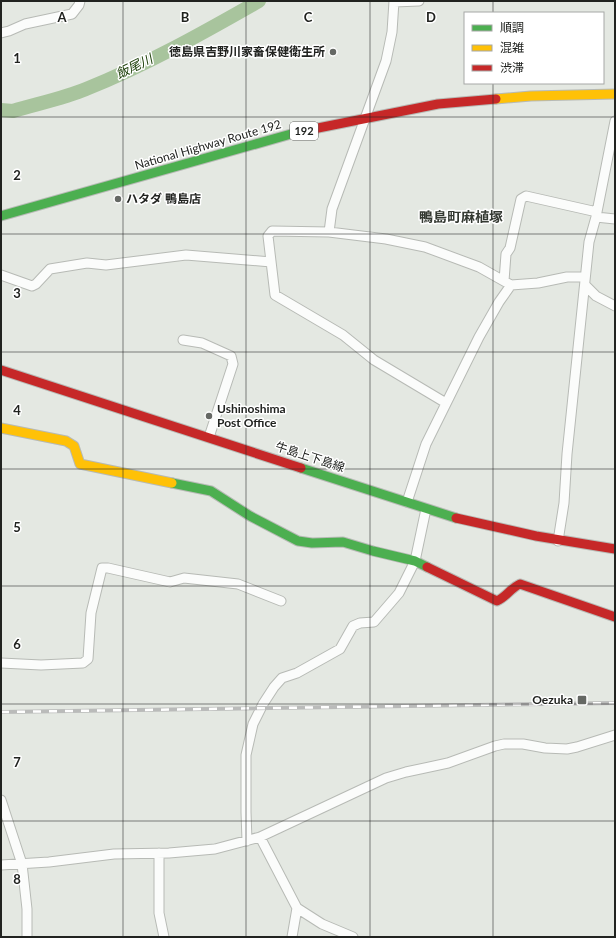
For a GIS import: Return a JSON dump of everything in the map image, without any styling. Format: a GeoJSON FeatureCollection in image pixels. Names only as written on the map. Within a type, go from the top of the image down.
{"type":"FeatureCollection","features":[{"type":"Feature","properties":{"kind":"main road","name":"National Highway Route 192"},"geometry":{"type":"LineString","coordinates":[[1,216],[291,134],[366,118],[438,104],[531,96],[615,94]]}},
{"type":"Feature","properties":{"kind":"main road","name":"牛島上下島線"},"geometry":{"type":"LineString","coordinates":[[1,370],[426,509],[492,527],[615,550]]}},
{"type":"Feature","properties":{"kind":"main road"},"geometry":{"type":"LineString","coordinates":[[1,428],[66,441],[74,446],[80,464],[211,491],[250,516],[298,541],[312,543],[344,542],[415,561],[497,601],[505,598],[514,586],[520,584],[615,617]]}},
{"type":"Feature","properties":{"kind":"street"},"geometry":{"type":"LineString","coordinates":[[1,33],[25,24],[72,14],[79,5],[80,1]]}},
{"type":"Feature","properties":{"kind":"street"},"geometry":{"type":"LineString","coordinates":[[329,232],[332,209],[386,61],[392,32],[394,2],[419,1]]}},
{"type":"Feature","properties":{"kind":"street"},"geometry":{"type":"LineString","coordinates":[[558,540],[564,503],[566,454],[590,242],[597,215],[615,121]]}},
{"type":"Feature","properties":{"kind":"street"},"geometry":{"type":"LineString","coordinates":[[407,502],[426,444],[479,337],[500,302],[507,283],[506,254],[510,248],[521,199],[526,196],[615,219]]}},
{"type":"Feature","properties":{"kind":"street"},"geometry":{"type":"LineString","coordinates":[[446,403],[374,360],[343,334],[275,295],[268,236],[272,231],[329,232],[386,239],[425,248],[479,267],[507,283],[538,284],[567,277],[585,281],[596,296],[615,306]]}},
{"type":"Feature","properties":{"kind":"street"},"geometry":{"type":"LineString","coordinates":[[1,275],[32,286],[36,284],[50,269],[87,263],[106,265],[186,255],[271,262]]}},
{"type":"Feature","properties":{"kind":"street"},"geometry":{"type":"LineString","coordinates":[[183,340],[202,343],[232,356],[233,364],[209,437]]}},
{"type":"Feature","properties":{"kind":"street"},"geometry":{"type":"LineString","coordinates":[[247,841],[246,755],[253,724],[274,687],[282,678],[297,673],[340,649],[353,626],[360,623],[374,622],[399,592],[415,561],[426,509]]}},
{"type":"Feature","properties":{"kind":"street"},"geometry":{"type":"LineString","coordinates":[[1,663],[41,665],[84,663],[88,659],[91,613],[102,568],[108,568],[170,582],[184,578],[238,584],[281,601]]}},
{"type":"Feature","properties":{"kind":"street"},"geometry":{"type":"LineString","coordinates":[[1,865],[114,854],[160,853],[215,849],[260,837],[386,778],[448,763],[495,746],[504,744],[524,744],[545,748],[567,749],[615,735]]}},
{"type":"Feature","properties":{"kind":"street"},"geometry":{"type":"LineString","coordinates":[[1,800],[22,864],[27,908],[27,937]]}},
{"type":"Feature","properties":{"kind":"street"},"geometry":{"type":"LineString","coordinates":[[260,837],[297,908],[322,924],[348,936]]}},
{"type":"Feature","properties":{"kind":"street"},"geometry":{"type":"LineString","coordinates":[[160,853],[158,892],[159,913],[164,937]]}},
{"type":"Feature","properties":{"kind":"street"},"geometry":{"type":"LineString","coordinates":[[292,937],[297,908]]}},
{"type":"Feature","properties":{"kind":"waterway","name":"飯尾川"},"geometry":{"type":"LineString","coordinates":[[1,110],[13,111],[60,98],[108,80],[174,48],[259,1]]}},
{"type":"Feature","properties":{"kind":"railway"},"geometry":{"type":"LineString","coordinates":[[1,712],[615,703]]}},
{"type":"Feature","properties":{"kind":"traffic: fast"},"geometry":{"type":"LineString","coordinates":[[1,216],[308,130]]}},
{"type":"Feature","properties":{"kind":"traffic: fast"},"geometry":{"type":"LineString","coordinates":[[301,468],[456,518]]}},
{"type":"Feature","properties":{"kind":"traffic: fast"},"geometry":{"type":"LineString","coordinates":[[172,483],[211,491],[250,516],[298,541],[312,543],[343,542],[415,561],[427,567]]}},
{"type":"Feature","properties":{"kind":"traffic: slow"},"geometry":{"type":"LineString","coordinates":[[496,99],[531,96],[615,94]]}},
{"type":"Feature","properties":{"kind":"traffic: slow"},"geometry":{"type":"LineString","coordinates":[[1,428],[66,441],[74,446],[80,464],[172,483]]}},
{"type":"Feature","properties":{"kind":"traffic: jam"},"geometry":{"type":"LineString","coordinates":[[308,130],[438,104],[496,99]]}},
{"type":"Feature","properties":{"kind":"traffic: jam"},"geometry":{"type":"LineString","coordinates":[[1,370],[301,468]]}},
{"type":"Feature","properties":{"kind":"traffic: jam"},"geometry":{"type":"LineString","coordinates":[[456,518],[536,536],[615,549]]}},
{"type":"Feature","properties":{"kind":"traffic: jam"},"geometry":{"type":"LineString","coordinates":[[427,567],[497,601],[520,584],[615,617]]}},
{"type":"Feature","properties":{"kind":"place","name":"徳島県吉野川家畜保健衛生所"},"geometry":{"type":"Point","coordinates":[333,52]}},
{"type":"Feature","properties":{"kind":"place","name":"ハタダ 鴨島店"},"geometry":{"type":"Point","coordinates":[118,199]}},
{"type":"Feature","properties":{"kind":"place","name":"Ushinoshima Post Office"},"geometry":{"type":"Point","coordinates":[209,416]}},
{"type":"Feature","properties":{"kind":"place","name":"Oezuka"},"geometry":{"type":"Point","coordinates":[582,700]}},
{"type":"Feature","properties":{"kind":"district","name":"鴨島町麻植塚"},"geometry":{"type":"Point","coordinates":[461,217]}}]}
